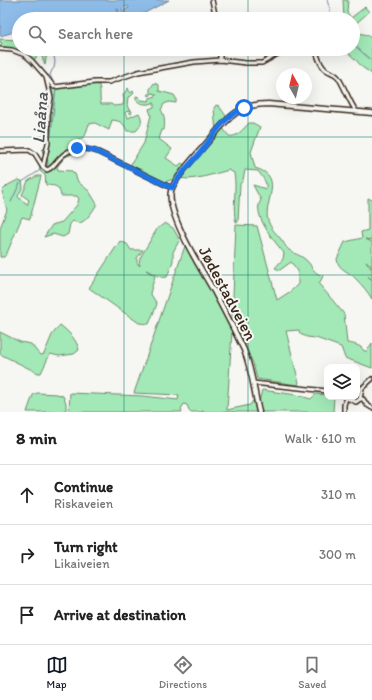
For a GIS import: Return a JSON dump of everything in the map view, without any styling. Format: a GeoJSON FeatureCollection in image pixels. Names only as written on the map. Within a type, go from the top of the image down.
{"type":"FeatureCollection","features":[{"type":"Feature","properties":{"kind":"main road"},"geometry":{"type":"LineString","coordinates":[[172,188],[179,177],[225,121],[241,109],[264,104],[372,113]]}},
{"type":"Feature","properties":{"kind":"main road","name":"Jødestadveien"},"geometry":{"type":"LineString","coordinates":[[172,188],[172,205],[182,234],[238,337],[249,364],[259,412]]}},
{"type":"Feature","properties":{"kind":"street"},"geometry":{"type":"LineString","coordinates":[[212,0],[215,12]]}},
{"type":"Feature","properties":{"kind":"street"},"geometry":{"type":"LineString","coordinates":[[0,49],[12,50]]}},
{"type":"Feature","properties":{"kind":"street"},"geometry":{"type":"LineString","coordinates":[[26,56],[54,87],[116,81],[138,72],[186,63],[220,60],[262,63],[274,56]]}},
{"type":"Feature","properties":{"kind":"street"},"geometry":{"type":"LineString","coordinates":[[317,56],[324,68],[334,73],[338,77],[356,111]]}},
{"type":"Feature","properties":{"kind":"street"},"geometry":{"type":"LineString","coordinates":[[43,167],[48,143],[48,115],[51,98],[46,77]]}},
{"type":"Feature","properties":{"kind":"street"},"geometry":{"type":"LineString","coordinates":[[0,151],[29,150],[35,154],[43,167],[48,170],[52,168],[61,156],[72,150],[77,148],[88,149],[98,152],[172,188]]}},
{"type":"Feature","properties":{"kind":"street"},"geometry":{"type":"LineString","coordinates":[[372,379],[362,388],[360,399],[363,399],[367,405],[372,408]]}},
{"type":"Feature","properties":{"kind":"street"},"geometry":{"type":"LineString","coordinates":[[253,383],[324,391]]}},
{"type":"Feature","properties":{"kind":"street"},"geometry":{"type":"LineString","coordinates":[[344,412],[345,400]]}},
{"type":"Feature","properties":{"kind":"green space"},"geometry":{"type":"Polygon","coordinates":[[[343,0],[348,0],[347,12],[344,12],[343,0]]]}},
{"type":"Feature","properties":{"kind":"green space"},"geometry":{"type":"Polygon","coordinates":[[[365,7],[369,12],[360,20],[360,12],[359,12],[365,7]]]}},
{"type":"Feature","properties":{"kind":"green space"},"geometry":{"type":"Polygon","coordinates":[[[360,33],[368,35],[372,40],[372,74],[362,67],[352,56],[360,56],[360,33]]]}},
{"type":"Feature","properties":{"kind":"green space"},"geometry":{"type":"Polygon","coordinates":[[[0,39],[12,40],[12,50],[0,48],[2,43],[0,42],[0,39]]]}},
{"type":"Feature","properties":{"kind":"green space"},"geometry":{"type":"Polygon","coordinates":[[[27,56],[36,56],[33,60],[27,56]]]}},
{"type":"Feature","properties":{"kind":"green space"},"geometry":{"type":"Polygon","coordinates":[[[42,56],[46,56],[45,65],[42,56]]]}},
{"type":"Feature","properties":{"kind":"green space"},"geometry":{"type":"Polygon","coordinates":[[[154,83],[159,85],[159,91],[174,95],[176,98],[176,103],[169,102],[164,104],[161,110],[165,125],[159,139],[172,149],[166,158],[178,166],[182,163],[188,168],[216,133],[214,108],[216,105],[219,106],[226,116],[222,122],[224,130],[229,136],[235,136],[249,123],[253,123],[260,127],[251,152],[255,168],[265,172],[270,178],[272,185],[267,216],[269,223],[288,249],[304,258],[314,271],[323,276],[319,284],[344,314],[347,343],[357,345],[364,351],[367,351],[372,343],[372,368],[345,358],[341,347],[316,338],[307,337],[300,334],[299,330],[286,331],[299,383],[298,385],[257,379],[253,363],[232,320],[236,225],[257,226],[277,300],[291,291],[298,284],[298,271],[291,262],[280,270],[275,268],[283,259],[284,253],[265,228],[259,213],[261,200],[253,185],[266,189],[266,184],[258,171],[245,170],[243,180],[240,184],[238,222],[236,223],[234,211],[234,173],[229,170],[203,177],[189,179],[177,178],[164,182],[132,167],[131,164],[144,143],[151,115],[149,109],[154,107],[154,102],[150,104],[142,103],[136,100],[136,96],[141,100],[149,101],[150,98],[156,96],[156,94],[152,93],[150,96],[148,95],[154,83]]]}},
{"type":"Feature","properties":{"kind":"green space"},"geometry":{"type":"Polygon","coordinates":[[[84,84],[99,85],[101,104],[111,104],[114,106],[123,105],[123,95],[128,88],[130,93],[133,91],[134,93],[128,97],[127,105],[129,110],[132,111],[131,114],[127,111],[125,113],[128,118],[139,113],[141,118],[140,127],[136,131],[127,131],[122,123],[115,120],[112,120],[109,130],[95,123],[89,124],[85,136],[76,142],[74,153],[65,157],[57,167],[58,170],[72,171],[78,182],[89,191],[97,204],[91,214],[84,221],[78,223],[73,221],[70,224],[68,234],[63,237],[53,234],[44,237],[52,225],[62,222],[77,205],[79,199],[77,196],[61,196],[58,188],[46,185],[45,175],[40,171],[39,167],[44,169],[45,159],[42,150],[50,144],[44,132],[45,125],[51,122],[51,105],[46,86],[48,85],[53,87],[84,84]]]}},
{"type":"Feature","properties":{"kind":"green space"},"geometry":{"type":"Polygon","coordinates":[[[37,176],[41,176],[30,219],[22,217],[7,253],[4,257],[0,257],[0,228],[7,210],[2,191],[8,185],[18,180],[22,181],[23,187],[18,196],[27,205],[29,200],[22,195],[28,181],[37,176]]]}},
{"type":"Feature","properties":{"kind":"green space"},"geometry":{"type":"Polygon","coordinates":[[[368,198],[372,200],[372,240],[365,239],[372,242],[372,268],[366,261],[372,270],[372,280],[368,276],[372,281],[372,299],[367,291],[353,276],[339,266],[337,259],[345,242],[362,238],[361,232],[368,230],[368,198]]]}},
{"type":"Feature","properties":{"kind":"green space"},"geometry":{"type":"Polygon","coordinates":[[[165,223],[173,228],[179,241],[173,252],[173,261],[167,277],[159,276],[146,270],[155,276],[150,293],[157,304],[149,324],[139,323],[89,288],[120,241],[127,244],[131,250],[143,250],[137,258],[137,263],[140,266],[140,258],[157,229],[165,223]]]}},
{"type":"Feature","properties":{"kind":"green space"},"geometry":{"type":"Polygon","coordinates":[[[186,243],[232,331],[227,410],[250,405],[254,399],[259,402],[262,390],[297,395],[311,399],[316,394],[324,395],[324,400],[334,400],[333,412],[190,412],[187,405],[184,404],[181,409],[182,412],[74,412],[69,410],[70,393],[143,396],[178,400],[179,395],[134,393],[186,243]]]}},
{"type":"Feature","properties":{"kind":"green space"},"geometry":{"type":"Polygon","coordinates":[[[60,325],[72,336],[79,350],[74,354],[59,356],[50,354],[41,373],[38,373],[0,354],[0,332],[20,342],[31,344],[41,355],[44,354],[52,335],[60,325]]]}},
{"type":"Feature","properties":{"kind":"green space"},"geometry":{"type":"Polygon","coordinates":[[[37,393],[57,394],[63,396],[66,403],[66,410],[59,412],[27,412],[33,395],[37,393]]]}},
{"type":"Feature","properties":{"kind":"water"},"geometry":{"type":"Polygon","coordinates":[[[0,0],[169,0],[147,12],[125,12],[124,10],[129,8],[128,6],[122,9],[123,12],[119,12],[117,9],[117,12],[12,12],[12,32],[0,36],[0,0]]]}},
{"type":"Feature","properties":{"kind":"waterway"},"geometry":{"type":"LineString","coordinates":[[327,0],[330,12]]}},
{"type":"Feature","properties":{"kind":"waterway"},"geometry":{"type":"LineString","coordinates":[[360,50],[372,61]]}},
{"type":"Feature","properties":{"kind":"waterway","name":"Liaåna"},"geometry":{"type":"LineString","coordinates":[[22,182],[48,165],[47,154],[49,152],[56,88],[50,75],[54,68],[54,56]]}},
{"type":"Feature","properties":{"kind":"waterway","name":"Liaåna"},"geometry":{"type":"LineString","coordinates":[[11,202],[20,183]]}},
{"type":"Feature","properties":{"kind":"route"},"geometry":{"type":"LineString","coordinates":[[77,148],[93,150],[172,188],[179,177],[225,121],[235,112],[244,108]]}}]}
